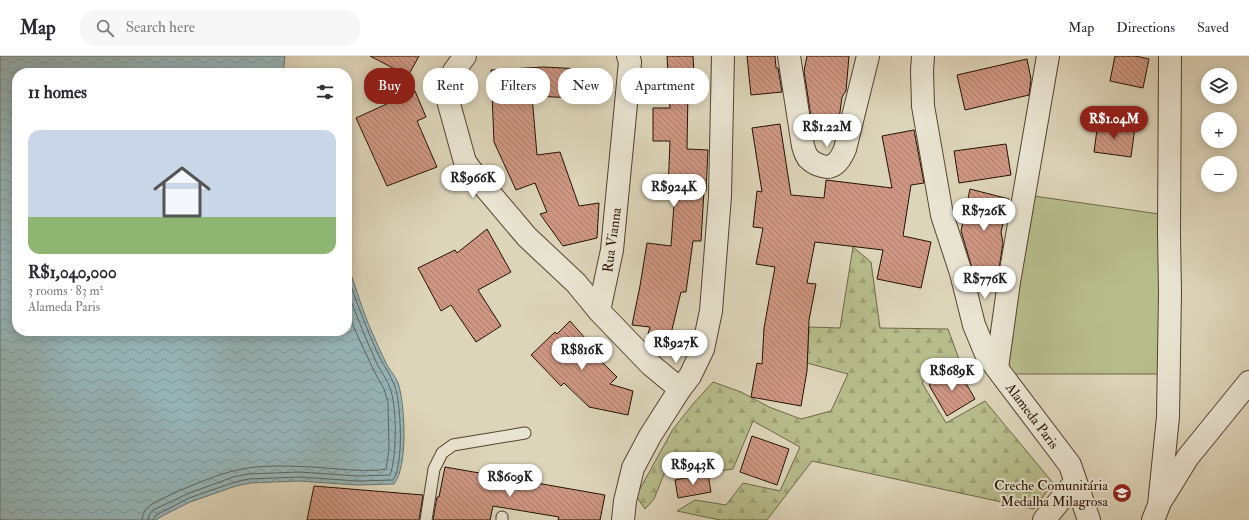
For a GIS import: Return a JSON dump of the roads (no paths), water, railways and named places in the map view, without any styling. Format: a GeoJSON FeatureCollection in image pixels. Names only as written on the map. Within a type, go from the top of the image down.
{"type":"FeatureCollection","features":[{"type":"Feature","properties":{"kind":"street"},"geometry":{"type":"LineString","coordinates":[[465,56],[454,71],[448,88],[449,104],[465,162],[528,237],[576,284],[651,365],[680,389]]}},
{"type":"Feature","properties":{"kind":"street","name":"Rua Vianna"},"geometry":{"type":"LineString","coordinates":[[600,311],[612,250],[630,70],[628,56]]}},
{"type":"Feature","properties":{"kind":"street"},"geometry":{"type":"LineString","coordinates":[[622,520],[633,468],[650,436],[690,376],[703,349],[711,311],[720,196],[723,56]]}},
{"type":"Feature","properties":{"kind":"street"},"geometry":{"type":"LineString","coordinates":[[789,56],[803,146],[808,158],[816,164],[824,167],[830,167],[836,164],[841,158],[845,149],[868,56]]}},
{"type":"Feature","properties":{"kind":"street","name":"Alameda Paris"},"geometry":{"type":"LineString","coordinates":[[923,56],[923,106],[942,215],[961,273],[974,325],[986,354],[1070,465],[1089,520]]}},
{"type":"Feature","properties":{"kind":"street"},"geometry":{"type":"LineString","coordinates":[[996,368],[1009,282],[1048,56]]}},
{"type":"Feature","properties":{"kind":"street"},"geometry":{"type":"LineString","coordinates":[[1156,512],[1168,417],[1170,292],[1170,56]]}},
{"type":"Feature","properties":{"kind":"street"},"geometry":{"type":"LineString","coordinates":[[1156,512],[1188,457],[1249,382]]}},
{"type":"Feature","properties":{"kind":"street"},"geometry":{"type":"LineString","coordinates":[[1044,520],[1075,482]]}},
{"type":"Feature","properties":{"kind":"lane"},"geometry":{"type":"LineString","coordinates":[[426,520],[434,469],[442,454],[453,445],[525,433]]}},
{"type":"Feature","properties":{"kind":"water"},"geometry":{"type":"Polygon","coordinates":[[[0,56],[285,56],[284,68],[12,68],[12,336],[352,336],[352,278],[362,308],[379,349],[399,386],[403,408],[404,436],[402,464],[394,484],[358,485],[298,481],[250,483],[236,486],[190,502],[156,520],[0,520],[0,56]]]}},
{"type":"Feature","properties":{"kind":"place","name":"Creche Comunitária Medalha Milagrosa"},"geometry":{"type":"Point","coordinates":[1122,493]}}]}
